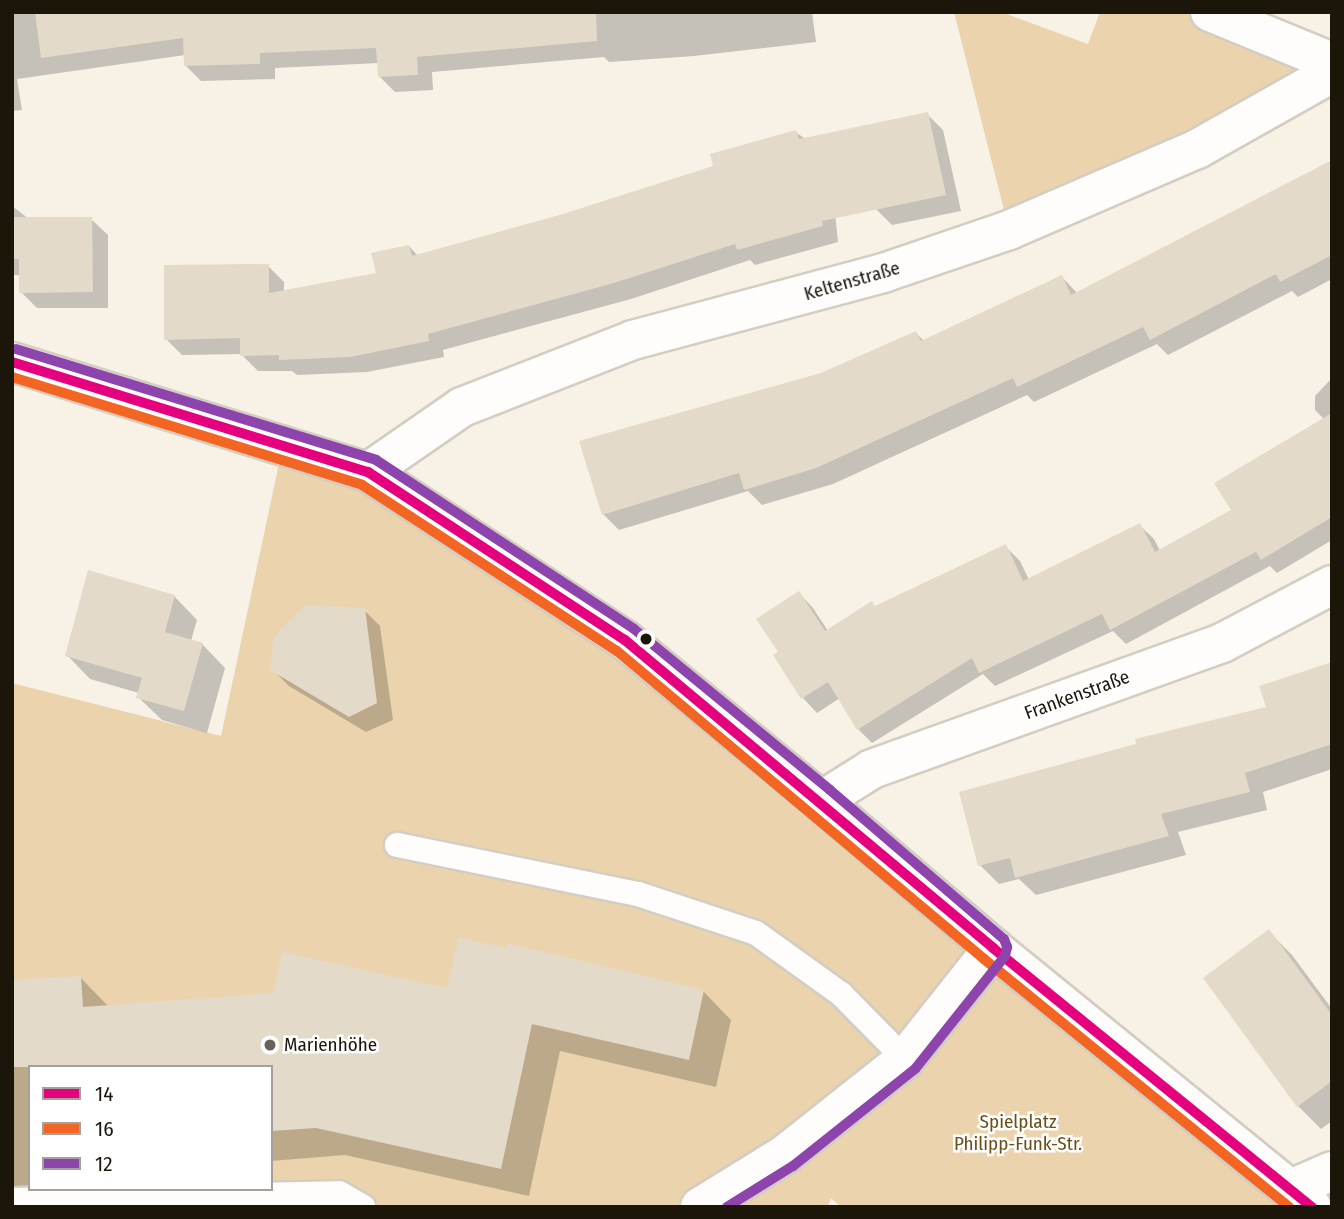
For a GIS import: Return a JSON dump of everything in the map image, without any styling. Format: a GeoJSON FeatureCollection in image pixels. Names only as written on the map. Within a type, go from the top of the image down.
{"type":"FeatureCollection","features":[{"type":"Feature","properties":{"kind":"street"},"geometry":{"type":"LineString","coordinates":[[1210,12],[1332,62]]}},
{"type":"Feature","properties":{"kind":"street","name":"Keltenstraße"},"geometry":{"type":"LineString","coordinates":[[368,472],[462,407],[634,340],[883,273],[1009,230],[1197,149],[1332,73]]}},
{"type":"Feature","properties":{"kind":"street"},"geometry":{"type":"LineString","coordinates":[[12,362],[368,472],[625,640],[821,801],[993,948],[1301,1198],[1332,1171]]}},
{"type":"Feature","properties":{"kind":"street","name":"Frankenstraße"},"geometry":{"type":"LineString","coordinates":[[821,801],[872,769],[1222,643],[1332,585]]}},
{"type":"Feature","properties":{"kind":"street"},"geometry":{"type":"LineString","coordinates":[[700,1207],[783,1155],[905,1059],[993,948]]}},
{"type":"Feature","properties":{"kind":"lane"},"geometry":{"type":"LineString","coordinates":[[397,845],[638,894],[756,933],[841,994],[905,1059]]}},
{"type":"Feature","properties":{"kind":"lane"},"geometry":{"type":"LineString","coordinates":[[12,1200],[339,1193],[363,1207]]}},
{"type":"Feature","properties":{"kind":"green space"},"geometry":{"type":"Polygon","coordinates":[[[954,12],[1001,12],[1088,44],[1100,12],[1210,12],[1332,62],[1009,230],[954,12]]]}},
{"type":"Feature","properties":{"kind":"green space"},"geometry":{"type":"Polygon","coordinates":[[[281,454],[364,482],[621,646],[981,950],[903,1049],[681,1207],[12,1207],[12,683],[221,736],[281,454]]]}},
{"type":"Feature","properties":{"kind":"green space","name":"Spielplatz Philipp-Funk-Str."},"geometry":{"type":"Polygon","coordinates":[[[995,961],[1298,1207],[841,1207],[831,1198],[828,1207],[718,1207],[995,961]]]}},
{"type":"Feature","properties":{"kind":"building"},"geometry":{"type":"Polygon","coordinates":[[[35,12],[596,12],[597,41],[417,57],[418,75],[378,77],[376,48],[260,53],[260,64],[184,66],[183,38],[41,58],[35,12]]]}},
{"type":"Feature","properties":{"kind":"building"},"geometry":{"type":"Polygon","coordinates":[[[928,112],[946,195],[822,221],[823,226],[737,250],[735,244],[614,283],[428,334],[429,341],[350,357],[279,360],[279,355],[240,356],[240,338],[164,340],[164,265],[269,264],[269,293],[376,273],[371,253],[409,245],[412,256],[563,214],[713,166],[710,154],[796,130],[799,139],[928,112]]]}},
{"type":"Feature","properties":{"kind":"building"},"geometry":{"type":"Polygon","coordinates":[[[1332,160],[1332,255],[1280,282],[1276,274],[1150,340],[1143,327],[1017,387],[1013,378],[816,468],[744,490],[739,473],[602,515],[579,441],[821,373],[916,331],[921,341],[1062,275],[1071,295],[1332,160]]]}},
{"type":"Feature","properties":{"kind":"building"},"geometry":{"type":"Polygon","coordinates":[[[12,217],[92,217],[93,292],[19,293],[19,259],[12,259],[12,217]]]}},
{"type":"Feature","properties":{"kind":"building"},"geometry":{"type":"Polygon","coordinates":[[[1332,413],[1332,517],[1261,560],[1256,552],[1110,630],[1102,614],[979,673],[972,658],[857,730],[828,682],[801,699],[773,655],[778,652],[756,619],[799,591],[825,631],[872,601],[875,606],[1006,544],[1023,581],[1140,523],[1155,552],[1231,510],[1214,483],[1332,413]]]}},
{"type":"Feature","properties":{"kind":"building"},"geometry":{"type":"Polygon","coordinates":[[[88,570],[175,595],[165,632],[203,643],[184,711],[136,698],[142,678],[65,656],[88,570]]]}},
{"type":"Feature","properties":{"kind":"building"},"geometry":{"type":"Polygon","coordinates":[[[306,605],[365,608],[377,703],[349,717],[270,670],[274,637],[306,605]]]}},
{"type":"Feature","properties":{"kind":"building"},"geometry":{"type":"Polygon","coordinates":[[[1332,662],[1332,744],[1245,773],[1250,792],[1161,814],[1169,836],[1015,878],[1010,858],[978,866],[959,792],[1136,744],[1135,739],[1266,707],[1259,686],[1332,662]]]}},
{"type":"Feature","properties":{"kind":"building"},"geometry":{"type":"Polygon","coordinates":[[[1269,929],[1332,1015],[1332,1081],[1297,1107],[1203,978],[1269,929]]]}},
{"type":"Feature","properties":{"kind":"building","name":"Marienhöhe"},"geometry":{"type":"Polygon","coordinates":[[[459,937],[506,948],[507,943],[704,990],[689,1060],[532,1024],[501,1169],[316,1128],[273,1131],[273,1065],[12,1067],[12,980],[81,976],[83,1007],[273,993],[282,952],[447,988],[459,937]]]}},
{"type":"Feature","properties":{"kind":"transit line","name":"12"},"geometry":{"type":"LineString","coordinates":[[16,349],[376,460],[634,629],[830,790],[1004,939],[1007,947],[1005,956],[915,1069],[793,1166],[727,1207]]}},
{"type":"Feature","properties":{"kind":"transit line","name":"14"},"geometry":{"type":"LineString","coordinates":[[12,362],[368,472],[625,640],[993,948],[1312,1207]]}},
{"type":"Feature","properties":{"kind":"transit line","name":"16"},"geometry":{"type":"LineString","coordinates":[[12,377],[362,485],[617,651],[984,959],[1289,1207]]}},
{"type":"Feature","properties":{"kind":"place","name":"Marienhöhe"},"geometry":{"type":"Point","coordinates":[270,1045]}}]}
